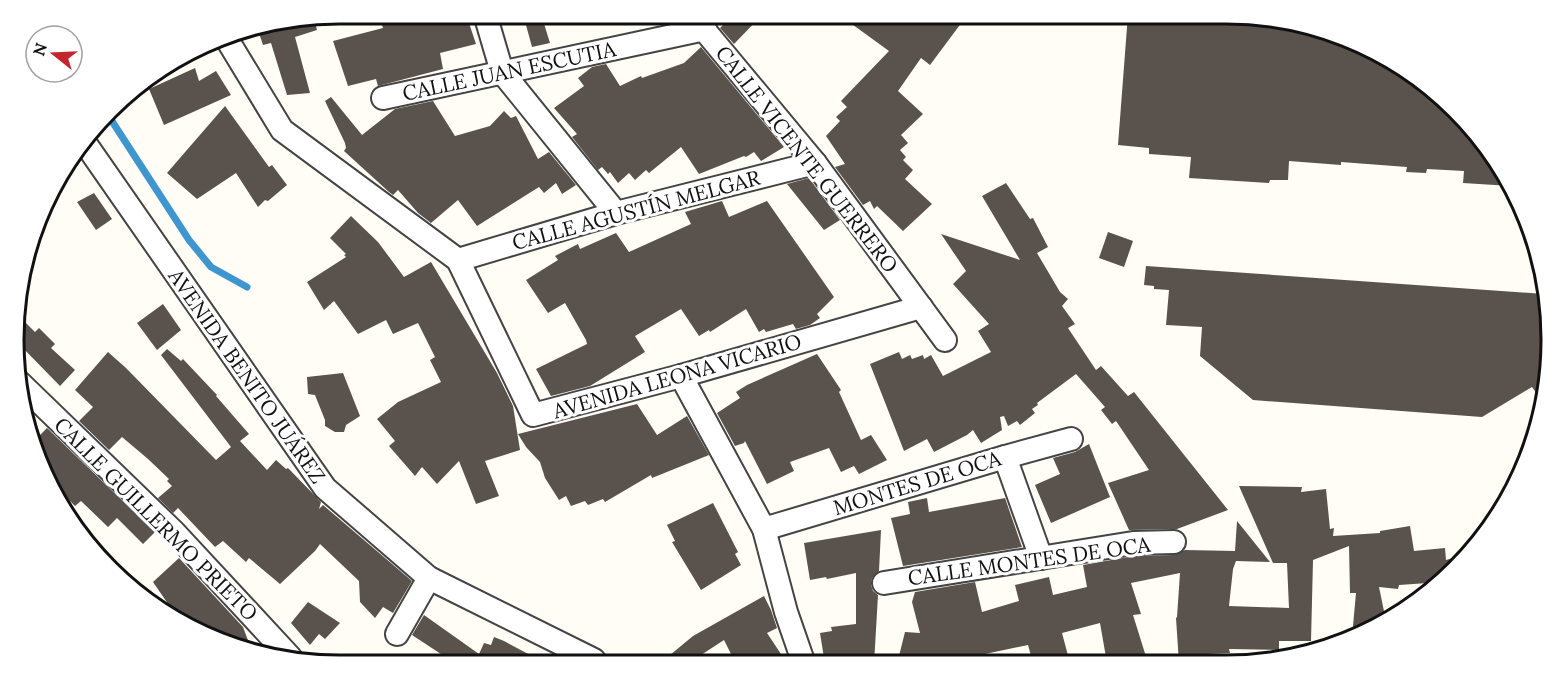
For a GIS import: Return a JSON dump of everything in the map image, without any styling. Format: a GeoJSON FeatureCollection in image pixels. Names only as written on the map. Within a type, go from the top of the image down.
{"type":"FeatureCollection","features":[{"type":"Feature","properties":{"kind":"street"},"geometry":{"type":"LineString","coordinates":[[488,24],[502,72],[616,213]]}},
{"type":"Feature","properties":{"kind":"street","name":"CALLE JUAN ESCUTIA"},"geometry":{"type":"LineString","coordinates":[[383,98],[502,72],[686,24]]}},
{"type":"Feature","properties":{"kind":"street","name":"CALLE VICENTE GUERRERO"},"geometry":{"type":"LineString","coordinates":[[700,24],[815,163],[945,340]]}},
{"type":"Feature","properties":{"kind":"street","name":"AVENIDA LEONA VICARIO"},"geometry":{"type":"LineString","coordinates":[[230,44],[282,130],[458,260],[533,415],[681,376],[921,307]]}},
{"type":"Feature","properties":{"kind":"street","name":"AVENIDA BENITO JUÁREZ"},"geometry":{"type":"LineString","coordinates":[[88,148],[325,488],[429,578],[584,655]]}},
{"type":"Feature","properties":{"kind":"street","name":"CALLE AGUSTÍN MELGAR"},"geometry":{"type":"LineString","coordinates":[[458,260],[616,213],[815,163]]}},
{"type":"Feature","properties":{"kind":"street"},"geometry":{"type":"LineString","coordinates":[[681,376],[764,529],[786,612],[801,655]]}},
{"type":"Feature","properties":{"kind":"street","name":"CALLE GUILLERMO PRIETO"},"geometry":{"type":"LineString","coordinates":[[29,391],[174,532],[283,650]]}},
{"type":"Feature","properties":{"kind":"street","name":"MONTES DE OCA"},"geometry":{"type":"LineString","coordinates":[[764,529],[1071,439]]}},
{"type":"Feature","properties":{"kind":"street"},"geometry":{"type":"LineString","coordinates":[[1005,457],[1041,558]]}},
{"type":"Feature","properties":{"kind":"street","name":"CALLE MONTES DE OCA"},"geometry":{"type":"LineString","coordinates":[[884,583],[1133,543],[1174,542]]}},
{"type":"Feature","properties":{"kind":"street"},"geometry":{"type":"LineString","coordinates":[[397,634],[429,578]]}},
{"type":"Feature","properties":{"kind":"building"},"geometry":{"type":"Polygon","coordinates":[[[469,24],[476,44],[440,53],[443,69],[378,86],[376,79],[348,86],[333,41],[383,28],[382,25],[469,24]]]}},
{"type":"Feature","properties":{"kind":"building"},"geometry":{"type":"Polygon","coordinates":[[[526,24],[544,24],[550,43],[532,47],[526,24]]]}},
{"type":"Feature","properties":{"kind":"building"},"geometry":{"type":"Polygon","coordinates":[[[724,24],[753,24],[734,44],[720,28],[724,24]]]}},
{"type":"Feature","properties":{"kind":"building"},"geometry":{"type":"Polygon","coordinates":[[[852,24],[961,24],[930,65],[921,58],[898,91],[923,114],[901,135],[908,143],[900,150],[906,157],[903,160],[913,170],[905,179],[932,204],[903,231],[877,206],[874,209],[870,201],[863,205],[835,167],[845,164],[826,136],[840,121],[836,117],[847,107],[841,101],[889,51],[852,24]]]}},
{"type":"Feature","properties":{"kind":"building"},"geometry":{"type":"Polygon","coordinates":[[[1127,24],[1225,24],[1267,27],[1307,35],[1346,48],[1401,77],[1434,102],[1463,131],[1501,185],[1463,183],[1464,171],[1427,169],[1426,173],[1406,172],[1407,167],[1341,162],[1341,165],[1289,161],[1288,180],[1270,180],[1269,183],[1189,178],[1191,157],[1149,154],[1149,148],[1118,145],[1127,24]]]}},
{"type":"Feature","properties":{"kind":"building"},"geometry":{"type":"Polygon","coordinates":[[[316,25],[317,30],[295,37],[310,93],[287,95],[271,43],[263,45],[260,35],[316,25]]]}},
{"type":"Feature","properties":{"kind":"building"},"geometry":{"type":"Polygon","coordinates":[[[701,47],[784,147],[761,161],[754,152],[699,174],[681,147],[649,173],[646,170],[635,180],[629,173],[618,183],[610,172],[608,174],[602,167],[598,170],[572,137],[577,134],[554,108],[584,86],[578,78],[592,67],[606,64],[620,86],[641,76],[642,78],[684,63],[701,47]]]}},
{"type":"Feature","properties":{"kind":"building"},"geometry":{"type":"Polygon","coordinates":[[[195,68],[199,81],[216,71],[231,95],[164,125],[149,89],[195,68]]]}},
{"type":"Feature","properties":{"kind":"building"},"geometry":{"type":"Polygon","coordinates":[[[331,97],[362,135],[395,109],[433,101],[455,136],[490,126],[504,111],[511,118],[516,116],[538,159],[549,152],[576,185],[562,194],[556,183],[544,193],[539,187],[477,226],[458,200],[431,223],[418,213],[398,190],[393,195],[344,151],[345,143],[325,101],[331,97]]]}},
{"type":"Feature","properties":{"kind":"building"},"geometry":{"type":"Polygon","coordinates":[[[225,106],[269,167],[272,165],[287,185],[258,207],[236,173],[197,199],[167,173],[225,106]]]}},
{"type":"Feature","properties":{"kind":"building"},"geometry":{"type":"Polygon","coordinates":[[[809,178],[840,220],[824,230],[787,184],[809,178]]]}},
{"type":"Feature","properties":{"kind":"building"},"geometry":{"type":"Polygon","coordinates":[[[1006,183],[1030,219],[1033,218],[1048,247],[1037,253],[1060,292],[1068,299],[1062,306],[1075,324],[1068,328],[1096,370],[1101,366],[1128,396],[1134,392],[1228,510],[1177,529],[1129,530],[1108,483],[1149,470],[1116,421],[1112,424],[1101,410],[1105,407],[1076,374],[1037,403],[1038,405],[1032,409],[1035,413],[1020,425],[1017,421],[1008,426],[1004,416],[1000,417],[1002,430],[981,443],[973,430],[934,452],[927,439],[904,451],[870,364],[899,352],[902,359],[910,355],[912,359],[923,355],[924,359],[931,355],[943,376],[991,352],[978,331],[989,324],[953,284],[966,271],[941,234],[1020,260],[982,196],[1006,183]]]}},
{"type":"Feature","properties":{"kind":"building"},"geometry":{"type":"Polygon","coordinates":[[[94,193],[112,219],[96,230],[77,202],[94,193]]]}},
{"type":"Feature","properties":{"kind":"building"},"geometry":{"type":"Polygon","coordinates":[[[722,201],[729,217],[767,201],[834,297],[817,314],[820,318],[810,325],[796,329],[793,324],[759,332],[746,309],[710,332],[709,330],[699,336],[681,309],[635,336],[645,352],[590,386],[551,396],[536,369],[587,344],[565,303],[548,313],[526,280],[558,260],[555,256],[578,244],[580,249],[616,233],[629,252],[691,224],[685,212],[722,201]]]}},
{"type":"Feature","properties":{"kind":"building"},"geometry":{"type":"Polygon","coordinates":[[[351,216],[378,242],[404,277],[431,262],[497,373],[513,406],[520,450],[485,461],[499,496],[476,504],[459,461],[437,484],[422,467],[415,476],[389,446],[395,441],[377,419],[398,402],[441,382],[430,360],[435,357],[418,323],[393,334],[386,320],[358,334],[334,301],[324,310],[307,282],[346,257],[344,255],[346,254],[330,238],[351,216]]]}},
{"type":"Feature","properties":{"kind":"building"},"geometry":{"type":"Polygon","coordinates":[[[1108,232],[1133,241],[1124,267],[1099,258],[1108,232]]]}},
{"type":"Feature","properties":{"kind":"building"},"geometry":{"type":"Polygon","coordinates":[[[1146,266],[1537,294],[1541,340],[1536,393],[1532,387],[1482,417],[1253,400],[1200,356],[1202,327],[1166,325],[1169,290],[1154,289],[1154,286],[1144,285],[1146,266]]]}},
{"type":"Feature","properties":{"kind":"building"},"geometry":{"type":"Polygon","coordinates":[[[163,304],[181,330],[157,350],[137,323],[163,304]]]}},
{"type":"Feature","properties":{"kind":"building"},"geometry":{"type":"Polygon","coordinates":[[[25,322],[35,332],[39,328],[55,344],[51,348],[75,370],[60,386],[24,350],[25,322]]]}},
{"type":"Feature","properties":{"kind":"building"},"geometry":{"type":"Polygon","coordinates":[[[167,349],[181,361],[183,359],[217,395],[249,434],[240,441],[267,470],[276,460],[286,469],[288,468],[321,502],[319,509],[323,505],[412,581],[393,613],[383,607],[375,618],[360,602],[359,581],[320,544],[280,584],[249,558],[246,562],[223,541],[215,547],[178,508],[173,513],[158,498],[172,486],[167,481],[169,479],[148,459],[122,437],[109,450],[79,421],[93,407],[75,390],[108,352],[216,460],[231,447],[161,355],[167,349]]]}},
{"type":"Feature","properties":{"kind":"building"},"geometry":{"type":"Polygon","coordinates":[[[817,354],[841,390],[839,392],[861,440],[871,435],[887,460],[859,474],[854,466],[841,472],[829,448],[790,462],[794,471],[767,484],[745,441],[735,446],[717,413],[740,398],[736,392],[747,385],[817,354]]]}},
{"type":"Feature","properties":{"kind":"building"},"geometry":{"type":"Polygon","coordinates":[[[343,373],[360,416],[346,425],[344,432],[335,432],[325,426],[325,420],[315,395],[308,394],[307,377],[343,373]]]}},
{"type":"Feature","properties":{"kind":"building"},"geometry":{"type":"Polygon","coordinates":[[[637,404],[657,435],[687,416],[709,455],[652,478],[651,475],[605,502],[603,499],[588,505],[585,501],[571,506],[566,496],[559,500],[545,478],[540,462],[518,434],[637,404]]]}},
{"type":"Feature","properties":{"kind":"building"},"geometry":{"type":"Polygon","coordinates":[[[47,428],[155,532],[143,544],[117,518],[108,527],[81,501],[75,506],[66,497],[39,436],[47,428]]]}},
{"type":"Feature","properties":{"kind":"building"},"geometry":{"type":"Polygon","coordinates":[[[1089,444],[1110,497],[1051,523],[1035,485],[1060,474],[1053,458],[1075,452],[1089,444]]]}},
{"type":"Feature","properties":{"kind":"building"},"geometry":{"type":"Polygon","coordinates":[[[1239,486],[1302,487],[1301,492],[1326,489],[1330,529],[1334,528],[1333,536],[1380,533],[1380,531],[1410,526],[1414,551],[1445,548],[1446,560],[1454,558],[1427,583],[1399,585],[1398,589],[1379,587],[1384,612],[1353,628],[1356,593],[1350,593],[1349,546],[1313,560],[1311,641],[1279,641],[1279,650],[1229,649],[1230,653],[1178,655],[1176,618],[1180,573],[1131,583],[1141,614],[1133,615],[1146,655],[1106,655],[1100,623],[1062,633],[1068,655],[1031,655],[1028,645],[985,655],[899,655],[905,632],[920,633],[912,602],[915,592],[975,582],[982,612],[1019,601],[1015,585],[1049,577],[1053,595],[1087,587],[1083,565],[1134,556],[1174,555],[1185,550],[1235,551],[1237,521],[1270,562],[1236,561],[1229,606],[1289,608],[1287,563],[1273,563],[1239,486]]]}},
{"type":"Feature","properties":{"kind":"building"},"geometry":{"type":"Polygon","coordinates":[[[927,498],[929,512],[1005,498],[1022,547],[903,566],[891,518],[910,514],[908,502],[927,498]]]}},
{"type":"Feature","properties":{"kind":"building"},"geometry":{"type":"Polygon","coordinates":[[[713,503],[738,552],[735,554],[741,565],[701,590],[672,542],[675,541],[667,525],[713,503]]]}},
{"type":"Feature","properties":{"kind":"building"},"geometry":{"type":"Polygon","coordinates":[[[881,530],[879,571],[872,578],[871,585],[873,591],[878,595],[875,655],[824,655],[820,633],[832,631],[831,627],[856,624],[856,573],[810,580],[804,543],[881,530]]]}},
{"type":"Feature","properties":{"kind":"building"},"geometry":{"type":"Polygon","coordinates":[[[179,558],[243,627],[248,641],[219,631],[169,605],[153,582],[179,558]]]}},
{"type":"Feature","properties":{"kind":"building"},"geometry":{"type":"Polygon","coordinates":[[[764,596],[777,628],[767,633],[782,655],[732,655],[724,640],[701,655],[670,655],[693,636],[764,596]]]}},
{"type":"Feature","properties":{"kind":"building"},"geometry":{"type":"Polygon","coordinates":[[[308,602],[340,623],[325,639],[319,634],[310,645],[291,623],[308,602]]]}},
{"type":"Feature","properties":{"kind":"building"},"geometry":{"type":"Polygon","coordinates":[[[424,615],[479,654],[484,643],[491,645],[494,637],[530,655],[442,655],[412,635],[424,615]]]}},
{"type":"Feature","properties":{"kind":"waterway"},"geometry":{"type":"LineString","coordinates":[[112,121],[189,240],[211,267],[247,287]]}}]}
